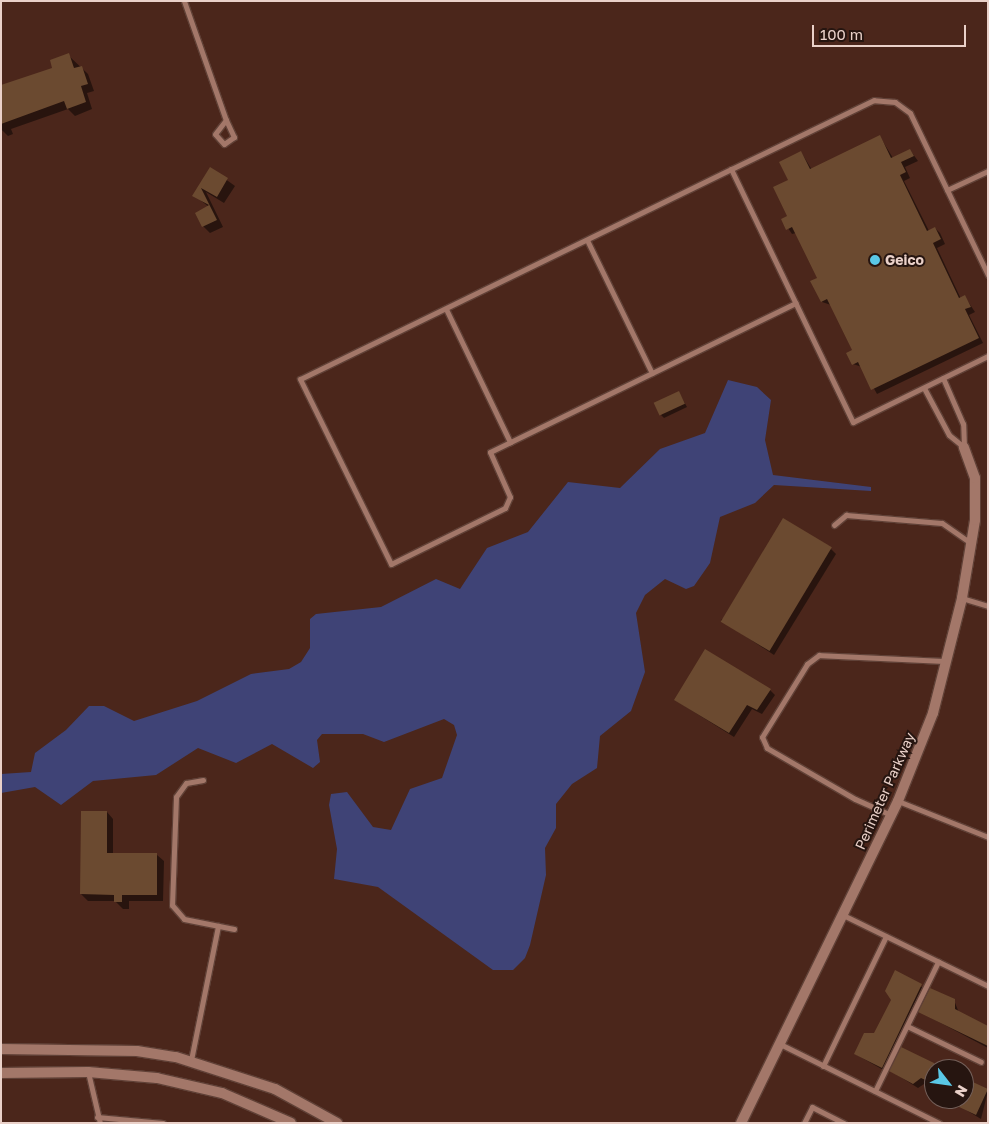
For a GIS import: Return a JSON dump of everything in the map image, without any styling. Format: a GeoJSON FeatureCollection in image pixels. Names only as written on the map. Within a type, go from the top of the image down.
{"type":"FeatureCollection","features":[{"type":"Feature","properties":{"kind":"street","name":"Perimeter Parkway"},"geometry":{"type":"LineString","coordinates":[[741,1123],[892,815],[948,661],[972,544],[976,495],[964,447]]}},
{"type":"Feature","properties":{"kind":"street"},"geometry":{"type":"LineString","coordinates":[[1,1049],[137,1051],[191,1060],[275,1089],[337,1123]]}},
{"type":"Feature","properties":{"kind":"street"},"geometry":{"type":"LineString","coordinates":[[1,1073],[88,1072],[191,1084],[269,1112],[291,1123]]}},
{"type":"Feature","properties":{"kind":"lane"},"geometry":{"type":"LineString","coordinates":[[184,1],[234,138],[224,144],[216,134],[226,120]]}},
{"type":"Feature","properties":{"kind":"lane"},"geometry":{"type":"LineString","coordinates":[[796,303],[490,452],[510,497],[505,508],[390,564],[300,379],[874,100],[884,100],[910,113],[988,276]]}},
{"type":"Feature","properties":{"kind":"lane"},"geometry":{"type":"LineString","coordinates":[[732,170],[853,422],[988,356]]}},
{"type":"Feature","properties":{"kind":"lane"},"geometry":{"type":"LineString","coordinates":[[947,190],[988,171]]}},
{"type":"Feature","properties":{"kind":"lane"},"geometry":{"type":"LineString","coordinates":[[587,240],[652,373]]}},
{"type":"Feature","properties":{"kind":"lane"},"geometry":{"type":"LineString","coordinates":[[446,309],[510,442]]}},
{"type":"Feature","properties":{"kind":"lane"},"geometry":{"type":"LineString","coordinates":[[944,378],[963,424],[964,447]]}},
{"type":"Feature","properties":{"kind":"lane"},"geometry":{"type":"LineString","coordinates":[[924,388],[950,435],[964,447]]}},
{"type":"Feature","properties":{"kind":"lane"},"geometry":{"type":"LineString","coordinates":[[834,525],[846,515],[942,523],[972,544]]}},
{"type":"Feature","properties":{"kind":"lane"},"geometry":{"type":"LineString","coordinates":[[962,598],[988,606]]}},
{"type":"Feature","properties":{"kind":"lane"},"geometry":{"type":"LineString","coordinates":[[892,815],[855,800],[767,748],[762,737],[807,664],[819,655],[948,661]]}},
{"type":"Feature","properties":{"kind":"lane"},"geometry":{"type":"LineString","coordinates":[[203,780],[186,783],[176,797],[172,905],[184,919],[234,929]]}},
{"type":"Feature","properties":{"kind":"lane"},"geometry":{"type":"LineString","coordinates":[[898,801],[988,837]]}},
{"type":"Feature","properties":{"kind":"lane"},"geometry":{"type":"LineString","coordinates":[[843,915],[988,986]]}},
{"type":"Feature","properties":{"kind":"lane"},"geometry":{"type":"LineString","coordinates":[[191,1060],[218,926]]}},
{"type":"Feature","properties":{"kind":"lane"},"geometry":{"type":"LineString","coordinates":[[823,1066],[886,936]]}},
{"type":"Feature","properties":{"kind":"lane"},"geometry":{"type":"LineString","coordinates":[[874,1091],[938,962]]}},
{"type":"Feature","properties":{"kind":"lane"},"geometry":{"type":"LineString","coordinates":[[907,1026],[981,1062]]}},
{"type":"Feature","properties":{"kind":"lane"},"geometry":{"type":"LineString","coordinates":[[780,1044],[939,1123]]}},
{"type":"Feature","properties":{"kind":"lane"},"geometry":{"type":"LineString","coordinates":[[88,1072],[97,1117],[100,1123]]}},
{"type":"Feature","properties":{"kind":"lane"},"geometry":{"type":"LineString","coordinates":[[804,1123],[812,1107],[844,1123]]}},
{"type":"Feature","properties":{"kind":"lane"},"geometry":{"type":"LineString","coordinates":[[266,1123],[269,1112]]}},
{"type":"Feature","properties":{"kind":"lane"},"geometry":{"type":"LineString","coordinates":[[97,1117],[163,1123]]}},
{"type":"Feature","properties":{"kind":"water"},"geometry":{"type":"Polygon","coordinates":[[[728,380],[757,387],[771,400],[765,440],[773,475],[871,487],[871,491],[774,485],[755,503],[720,517],[710,563],[694,586],[686,589],[665,579],[645,595],[636,613],[645,672],[631,711],[600,736],[597,768],[572,784],[556,804],[556,828],[545,848],[546,875],[530,945],[525,958],[513,970],[493,970],[378,887],[334,879],[337,849],[329,805],[331,794],[347,792],[373,827],[391,830],[410,789],[442,778],[457,735],[454,725],[444,719],[384,742],[363,734],[322,734],[317,740],[320,762],[313,768],[272,744],[236,763],[198,748],[156,775],[93,781],[61,805],[35,787],[1,793],[1,774],[31,772],[35,753],[66,730],[89,706],[104,706],[134,721],[197,701],[251,674],[289,669],[301,662],[310,648],[310,619],[316,614],[381,607],[436,579],[460,589],[487,548],[528,532],[568,482],[620,488],[660,449],[705,433],[728,380]]]}},
{"type":"Feature","properties":{"kind":"building"},"geometry":{"type":"Polygon","coordinates":[[[69,53],[74,68],[82,66],[88,84],[81,86],[86,102],[67,109],[64,101],[1,124],[1,85],[52,68],[50,60],[69,53]]]}},
{"type":"Feature","properties":{"kind":"building","name":"Geico"},"geometry":{"type":"Polygon","coordinates":[[[880,135],[891,158],[910,149],[914,156],[901,162],[906,172],[900,175],[927,231],[935,227],[941,239],[933,243],[959,298],[965,295],[971,307],[965,309],[979,338],[871,390],[858,362],[852,365],[846,353],[852,350],[827,299],[821,302],[810,281],[817,278],[792,227],[786,230],[781,219],[787,216],[773,187],[788,180],[779,162],[801,151],[810,169],[880,135]]]}},
{"type":"Feature","properties":{"kind":"building"},"geometry":{"type":"Polygon","coordinates":[[[210,167],[228,178],[217,197],[201,188],[217,220],[202,227],[195,213],[209,205],[192,196],[210,167]]]}},
{"type":"Feature","properties":{"kind":"building"},"geometry":{"type":"Polygon","coordinates":[[[679,391],[685,404],[660,416],[654,403],[679,391]]]}},
{"type":"Feature","properties":{"kind":"building"},"geometry":{"type":"Polygon","coordinates":[[[783,518],[832,547],[770,651],[721,622],[783,518]]]}},
{"type":"Feature","properties":{"kind":"building"},"geometry":{"type":"Polygon","coordinates":[[[705,649],[771,689],[757,710],[747,705],[729,733],[674,700],[705,649]]]}},
{"type":"Feature","properties":{"kind":"building"},"geometry":{"type":"Polygon","coordinates":[[[81,811],[107,811],[107,853],[157,853],[157,895],[122,895],[122,902],[114,902],[114,895],[80,894],[81,811]]]}},
{"type":"Feature","properties":{"kind":"building"},"geometry":{"type":"Polygon","coordinates":[[[895,970],[922,984],[882,1068],[854,1054],[864,1033],[874,1033],[891,1000],[885,991],[895,970]]]}},
{"type":"Feature","properties":{"kind":"building"},"geometry":{"type":"Polygon","coordinates":[[[930,988],[955,999],[955,1009],[988,1026],[988,1046],[918,1012],[930,988]]]}},
{"type":"Feature","properties":{"kind":"building"},"geometry":{"type":"Polygon","coordinates":[[[901,1047],[926,1059],[924,1059],[924,1079],[921,1078],[913,1084],[889,1071],[901,1047]]]}},
{"type":"Feature","properties":{"kind":"building"},"geometry":{"type":"Polygon","coordinates":[[[974,1083],[988,1089],[976,1115],[963,1109],[974,1109],[974,1083]]]}},
{"type":"Feature","properties":{"kind":"place","name":"Geico"},"geometry":{"type":"Point","coordinates":[875,260]}}]}
